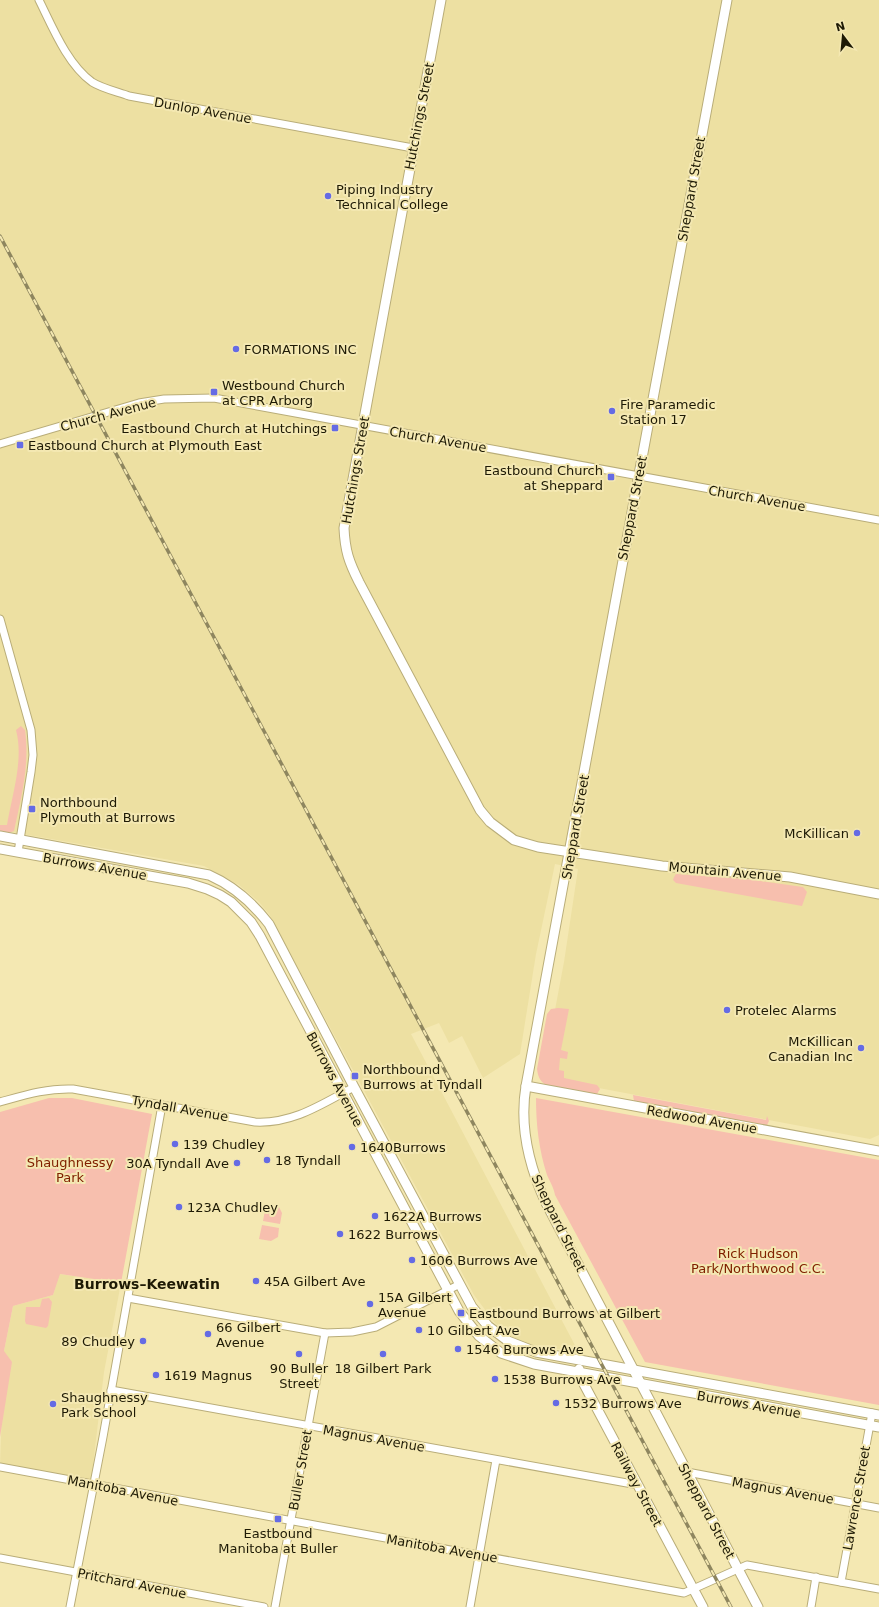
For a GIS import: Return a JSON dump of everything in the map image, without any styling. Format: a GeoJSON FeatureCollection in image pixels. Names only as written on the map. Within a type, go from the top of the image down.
{"type":"FeatureCollection","features":[{"type":"Feature","properties":{"kind":"street","name":"Dunlop Avenue"},"geometry":{"type":"LineString","coordinates":[[39,0],[66,52],[80,70],[92,82],[129,96],[413,148]]}},
{"type":"Feature","properties":{"kind":"street","name":"Hutchings Street"},"geometry":{"type":"LineString","coordinates":[[441,0],[362,425],[344,528],[345,546],[350,564],[359,582],[480,810],[490,822],[514,840],[538,847],[570,852]]}},
{"type":"Feature","properties":{"kind":"street","name":"Sheppard Street"},"geometry":{"type":"LineString","coordinates":[[727,0],[526,1086],[523,1103],[523,1120],[530,1159],[538,1186],[758,1607]]}},
{"type":"Feature","properties":{"kind":"street","name":"Church Avenue"},"geometry":{"type":"LineString","coordinates":[[0,444],[139,403],[164,399],[214,398],[879,520]]}},
{"type":"Feature","properties":{"kind":"street"},"geometry":{"type":"LineString","coordinates":[[0,619],[31,730],[33,754],[18,852]]}},
{"type":"Feature","properties":{"kind":"street","name":"Burrows Avenue"},"geometry":{"type":"LineString","coordinates":[[0,836],[209,875],[225,882],[240,892],[252,903],[269,924],[354,1087],[472,1307],[488,1326],[508,1341],[536,1352],[875,1414]]}},
{"type":"Feature","properties":{"kind":"street","name":"Burrows Avenue"},"geometry":{"type":"LineString","coordinates":[[0,849],[188,883],[220,895],[231,902],[251,922],[260,936],[459,1311],[479,1336],[502,1353],[534,1364],[578,1373],[874,1427]]}},
{"type":"Feature","properties":{"kind":"street","name":"Mountain Avenue"},"geometry":{"type":"LineString","coordinates":[[570,852],[656,865],[790,877],[879,894]]}},
{"type":"Feature","properties":{"kind":"street","name":"Redwood Avenue"},"geometry":{"type":"LineString","coordinates":[[526,1086],[879,1151]]}},
{"type":"Feature","properties":{"kind":"street","name":"Tyndall Avenue"},"geometry":{"type":"LineString","coordinates":[[0,1102],[41,1091],[61,1088],[255,1122],[273,1122],[302,1114],[354,1087]]}},
{"type":"Feature","properties":{"kind":"street"},"geometry":{"type":"LineString","coordinates":[[70,1607],[94,1484],[162,1106]]}},
{"type":"Feature","properties":{"kind":"street"},"geometry":{"type":"LineString","coordinates":[[128,1298],[325,1333],[352,1332],[376,1327],[460,1284]]}},
{"type":"Feature","properties":{"kind":"street","name":"Buller Street"},"geometry":{"type":"LineString","coordinates":[[275,1607],[325,1333]]}},
{"type":"Feature","properties":{"kind":"street"},"geometry":{"type":"LineString","coordinates":[[578,1373],[581,1360]]}},
{"type":"Feature","properties":{"kind":"street","name":"Railway Street"},"geometry":{"type":"LineString","coordinates":[[578,1373],[703,1607]]}},
{"type":"Feature","properties":{"kind":"street","name":"Magnus Avenue"},"geometry":{"type":"LineString","coordinates":[[111,1390],[638,1485]]}},
{"type":"Feature","properties":{"kind":"street","name":"Lawrence Street"},"geometry":{"type":"LineString","coordinates":[[841,1582],[855,1503],[874,1427],[875,1414]]}},
{"type":"Feature","properties":{"kind":"street"},"geometry":{"type":"LineString","coordinates":[[470,1607],[496,1460]]}},
{"type":"Feature","properties":{"kind":"street","name":"Manitoba Avenue"},"geometry":{"type":"LineString","coordinates":[[0,1467],[684,1593],[747,1565],[879,1589]]}},
{"type":"Feature","properties":{"kind":"street","name":"Magnus Avenue"},"geometry":{"type":"LineString","coordinates":[[687,1472],[879,1508]]}},
{"type":"Feature","properties":{"kind":"street","name":"Pritchard Avenue"},"geometry":{"type":"LineString","coordinates":[[0,1558],[264,1607]]}},
{"type":"Feature","properties":{"kind":"street"},"geometry":{"type":"LineString","coordinates":[[811,1607],[816,1577]]}},
{"type":"Feature","properties":{"kind":"shaded area"},"geometry":{"type":"Polygon","coordinates":[[[0,0],[879,0],[879,1135],[870,1139],[588,1086],[543,1074],[564,962],[578,869],[555,864],[536,954],[520,1054],[483,1078],[462,1036],[449,1043],[439,1023],[411,1034],[578,1351],[555,1349],[528,1344],[509,1335],[495,1323],[474,1295],[269,914],[259,902],[239,885],[204,866],[0,830],[0,0]]]}},
{"type":"Feature","properties":{"kind":"shaded area","name":"Shaughnessy Park School"},"geometry":{"type":"Polygon","coordinates":[[[59,1274],[121,1283],[104,1372],[91,1482],[0,1466],[4,1351],[13,1306],[53,1295],[59,1274]]]}},
{"type":"Feature","properties":{"kind":"green space"},"geometry":{"type":"Polygon","coordinates":[[[21,726],[25,730],[26,743],[26,769],[22,794],[14,831],[6,834],[0,833],[0,825],[7,825],[14,790],[19,753],[16,730],[21,726]]]}},
{"type":"Feature","properties":{"kind":"green space"},"geometry":{"type":"Polygon","coordinates":[[[676,874],[746,879],[803,887],[807,892],[802,906],[676,883],[673,880],[676,874]]]}},
{"type":"Feature","properties":{"kind":"green space"},"geometry":{"type":"Polygon","coordinates":[[[551,1009],[569,1009],[561,1050],[568,1052],[567,1059],[560,1058],[559,1070],[564,1071],[564,1078],[597,1085],[600,1089],[597,1094],[548,1086],[541,1081],[539,1077],[537,1069],[547,1014],[551,1009]]]}},
{"type":"Feature","properties":{"kind":"green space"},"geometry":{"type":"Polygon","coordinates":[[[633,1095],[766,1120],[767,1116],[769,1121],[767,1125],[765,1125],[636,1102],[634,1101],[633,1095]]]}},
{"type":"Feature","properties":{"kind":"green space","name":"Shaughnessy Park"},"geometry":{"type":"Polygon","coordinates":[[[49,1098],[72,1098],[152,1114],[121,1283],[60,1274],[53,1295],[13,1306],[4,1351],[12,1362],[0,1437],[0,1112],[49,1098]]]}},
{"type":"Feature","properties":{"kind":"green space","name":"Rick Hudson Park/Northwood C.C."},"geometry":{"type":"Polygon","coordinates":[[[536,1098],[879,1160],[879,1405],[645,1362],[555,1195],[544,1166],[540,1147],[537,1128],[536,1098]]]}},
{"type":"Feature","properties":{"kind":"green space"},"geometry":{"type":"Polygon","coordinates":[[[266,1205],[279,1207],[282,1213],[280,1224],[263,1221],[266,1205]]]}},
{"type":"Feature","properties":{"kind":"green space"},"geometry":{"type":"Polygon","coordinates":[[[262,1225],[279,1228],[278,1237],[271,1241],[259,1239],[262,1225]]]}},
{"type":"Feature","properties":{"kind":"green space"},"geometry":{"type":"Polygon","coordinates":[[[49,1298],[52,1302],[48,1326],[46,1328],[26,1324],[26,1307],[40,1307],[42,1299],[49,1298]]]}},
{"type":"Feature","properties":{"kind":"railway"},"geometry":{"type":"LineString","coordinates":[[0,236],[731,1607]]}},
{"type":"Feature","properties":{"kind":"place","name":"Piping Industry Technical College"},"geometry":{"type":"Point","coordinates":[328,196]}},
{"type":"Feature","properties":{"kind":"place","name":"FORMATIONS INC"},"geometry":{"type":"Point","coordinates":[236,349]}},
{"type":"Feature","properties":{"kind":"place","name":"Westbound Church at CPR Arborg"},"geometry":{"type":"Point","coordinates":[214,392]}},
{"type":"Feature","properties":{"kind":"place","name":"Fire Paramedic Station 17"},"geometry":{"type":"Point","coordinates":[612,411]}},
{"type":"Feature","properties":{"kind":"place","name":"Eastbound Church at Hutchings"},"geometry":{"type":"Point","coordinates":[335,428]}},
{"type":"Feature","properties":{"kind":"place","name":"Eastbound Church at Plymouth East"},"geometry":{"type":"Point","coordinates":[20,445]}},
{"type":"Feature","properties":{"kind":"place","name":"Eastbound Church at Sheppard"},"geometry":{"type":"Point","coordinates":[611,477]}},
{"type":"Feature","properties":{"kind":"place","name":"Northbound Plymouth at Burrows"},"geometry":{"type":"Point","coordinates":[32,809]}},
{"type":"Feature","properties":{"kind":"place","name":"McKillican"},"geometry":{"type":"Point","coordinates":[857,833]}},
{"type":"Feature","properties":{"kind":"place","name":"Protelec Alarms"},"geometry":{"type":"Point","coordinates":[727,1010]}},
{"type":"Feature","properties":{"kind":"place","name":"McKillican Canadian Inc"},"geometry":{"type":"Point","coordinates":[861,1048]}},
{"type":"Feature","properties":{"kind":"place","name":"Northbound Burrows at Tyndall"},"geometry":{"type":"Point","coordinates":[355,1076]}},
{"type":"Feature","properties":{"kind":"place","name":"139 Chudley"},"geometry":{"type":"Point","coordinates":[175,1144]}},
{"type":"Feature","properties":{"kind":"place","name":"1640Burrows"},"geometry":{"type":"Point","coordinates":[352,1147]}},
{"type":"Feature","properties":{"kind":"place","name":"18 Tyndall"},"geometry":{"type":"Point","coordinates":[267,1160]}},
{"type":"Feature","properties":{"kind":"place","name":"30A Tyndall Ave"},"geometry":{"type":"Point","coordinates":[237,1163]}},
{"type":"Feature","properties":{"kind":"place","name":"123A Chudley"},"geometry":{"type":"Point","coordinates":[179,1207]}},
{"type":"Feature","properties":{"kind":"place","name":"1622A Burrows"},"geometry":{"type":"Point","coordinates":[375,1216]}},
{"type":"Feature","properties":{"kind":"place","name":"1622 Burrows"},"geometry":{"type":"Point","coordinates":[340,1234]}},
{"type":"Feature","properties":{"kind":"place","name":"1606 Burrows Ave"},"geometry":{"type":"Point","coordinates":[412,1260]}},
{"type":"Feature","properties":{"kind":"place","name":"45A Gilbert Ave"},"geometry":{"type":"Point","coordinates":[256,1281]}},
{"type":"Feature","properties":{"kind":"place","name":"15A Gilbert Avenue"},"geometry":{"type":"Point","coordinates":[370,1304]}},
{"type":"Feature","properties":{"kind":"place","name":"Eastbound Burrows at Gilbert"},"geometry":{"type":"Point","coordinates":[461,1313]}},
{"type":"Feature","properties":{"kind":"place","name":"10 Gilbert Ave"},"geometry":{"type":"Point","coordinates":[419,1330]}},
{"type":"Feature","properties":{"kind":"place","name":"66 Gilbert Avenue"},"geometry":{"type":"Point","coordinates":[208,1334]}},
{"type":"Feature","properties":{"kind":"place","name":"89 Chudley"},"geometry":{"type":"Point","coordinates":[143,1341]}},
{"type":"Feature","properties":{"kind":"place","name":"1546 Burrows Ave"},"geometry":{"type":"Point","coordinates":[458,1349]}},
{"type":"Feature","properties":{"kind":"place","name":"90 Buller Street"},"geometry":{"type":"Point","coordinates":[299,1354]}},
{"type":"Feature","properties":{"kind":"place","name":"18 Gilbert Park"},"geometry":{"type":"Point","coordinates":[383,1354]}},
{"type":"Feature","properties":{"kind":"place","name":"1619 Magnus"},"geometry":{"type":"Point","coordinates":[156,1375]}},
{"type":"Feature","properties":{"kind":"place","name":"1538 Burrows Ave"},"geometry":{"type":"Point","coordinates":[495,1379]}},
{"type":"Feature","properties":{"kind":"place","name":"1532 Burrows Ave"},"geometry":{"type":"Point","coordinates":[556,1403]}},
{"type":"Feature","properties":{"kind":"place","name":"Shaughnessy Park School"},"geometry":{"type":"Point","coordinates":[53,1404]}},
{"type":"Feature","properties":{"kind":"place","name":"Eastbound Manitoba at Buller"},"geometry":{"type":"Point","coordinates":[278,1519]}},
{"type":"Feature","properties":{"kind":"district","name":"Burrows–Keewatin"},"geometry":{"type":"Point","coordinates":[147,1284]}}]}
